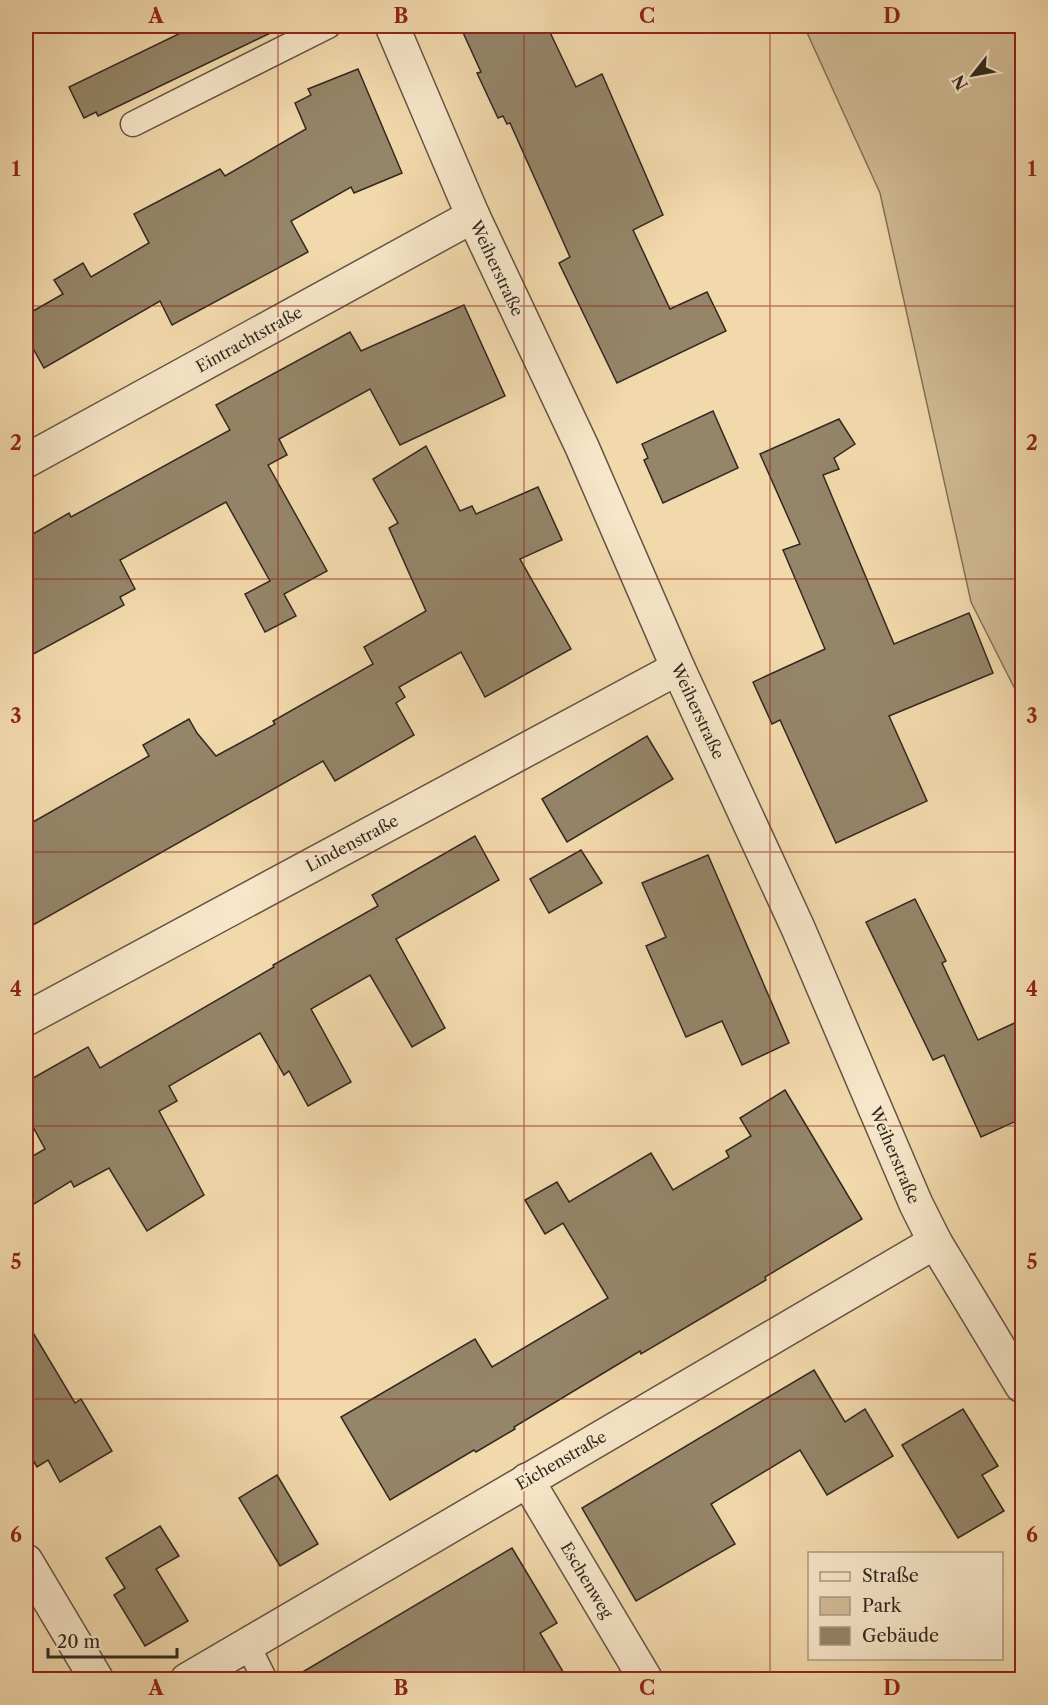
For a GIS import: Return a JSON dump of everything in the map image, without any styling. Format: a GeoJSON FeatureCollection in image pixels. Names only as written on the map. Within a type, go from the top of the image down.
{"type":"FeatureCollection","features":[{"type":"Feature","properties":{"kind":"street","name":"Weiherstraße"},"geometry":{"type":"LineString","coordinates":[[392,26],[473,216],[582,447],[678,668],[798,928],[916,1204],[936,1242],[1023,1386]]}},
{"type":"Feature","properties":{"kind":"street","name":"Eintrachtstraße"},"geometry":{"type":"LineString","coordinates":[[26,461],[473,216]]}},
{"type":"Feature","properties":{"kind":"street","name":"Lindenstraße"},"geometry":{"type":"LineString","coordinates":[[26,1019],[678,668]]}},
{"type":"Feature","properties":{"kind":"street","name":"Eichenstraße"},"geometry":{"type":"LineString","coordinates":[[187,1680],[936,1242]]}},
{"type":"Feature","properties":{"kind":"street","name":"Eschenweg"},"geometry":{"type":"LineString","coordinates":[[527,1480],[646,1680]]}},
{"type":"Feature","properties":{"kind":"street"},"geometry":{"type":"LineString","coordinates":[[26,1561],[97,1680]]}},
{"type":"Feature","properties":{"kind":"lane"},"geometry":{"type":"LineString","coordinates":[[133,124],[328,26]]}},
{"type":"Feature","properties":{"kind":"lane"},"geometry":{"type":"LineString","coordinates":[[247,1644],[266,1680]]}},
{"type":"Feature","properties":{"kind":"green space"},"geometry":{"type":"Polygon","coordinates":[[[804,26],[1022,26],[1022,703],[971,602],[880,193],[804,26]]]}},
{"type":"Feature","properties":{"kind":"building"},"geometry":{"type":"Polygon","coordinates":[[[195,26],[285,26],[98,116],[96,112],[84,118],[69,87],[195,26]]]}},
{"type":"Feature","properties":{"kind":"building"},"geometry":{"type":"Polygon","coordinates":[[[460,26],[547,26],[576,87],[602,74],[663,215],[633,230],[670,309],[707,292],[726,331],[617,383],[559,263],[570,257],[510,123],[507,124],[503,116],[498,118],[477,73],[481,72],[460,26]]]}},
{"type":"Feature","properties":{"kind":"building"},"geometry":{"type":"Polygon","coordinates":[[[358,69],[402,173],[354,193],[351,187],[291,221],[308,252],[172,325],[160,301],[44,368],[26,336],[26,315],[63,294],[54,280],[83,263],[91,277],[149,243],[134,214],[220,169],[225,176],[306,129],[295,103],[311,95],[308,89],[358,69]]]}},
{"type":"Feature","properties":{"kind":"building"},"geometry":{"type":"Polygon","coordinates":[[[464,305],[505,396],[400,445],[370,389],[279,439],[287,455],[268,465],[327,571],[284,594],[296,616],[265,632],[245,594],[270,581],[226,502],[120,560],[135,589],[120,597],[124,605],[26,658],[26,538],[69,513],[71,517],[230,430],[216,405],[350,332],[361,351],[464,305]]]}},
{"type":"Feature","properties":{"kind":"building"},"geometry":{"type":"Polygon","coordinates":[[[713,411],[738,468],[663,503],[644,460],[648,458],[642,444],[713,411]]]}},
{"type":"Feature","properties":{"kind":"building"},"geometry":{"type":"Polygon","coordinates":[[[839,419],[855,444],[834,458],[839,469],[823,475],[894,644],[969,613],[993,673],[889,716],[927,801],[836,843],[780,720],[772,724],[753,682],[825,649],[783,550],[800,544],[760,454],[839,419]]]}},
{"type":"Feature","properties":{"kind":"building"},"geometry":{"type":"Polygon","coordinates":[[[426,446],[460,511],[472,506],[476,514],[538,487],[562,540],[520,559],[571,649],[485,697],[461,652],[399,687],[405,697],[396,703],[414,735],[335,781],[323,761],[26,929],[26,826],[149,756],[143,745],[189,719],[216,756],[275,724],[273,721],[373,664],[364,647],[426,611],[389,528],[398,523],[373,479],[426,446]]]}},
{"type":"Feature","properties":{"kind":"building"},"geometry":{"type":"Polygon","coordinates":[[[647,736],[673,779],[567,842],[542,799],[647,736]]]}},
{"type":"Feature","properties":{"kind":"building"},"geometry":{"type":"Polygon","coordinates":[[[475,836],[499,880],[396,939],[445,1028],[412,1047],[370,975],[311,1009],[351,1082],[308,1106],[289,1071],[284,1075],[260,1033],[169,1086],[177,1101],[159,1111],[204,1195],[147,1231],[109,1168],[74,1187],[71,1181],[26,1209],[26,1160],[45,1149],[26,1114],[26,1082],[88,1047],[100,1068],[274,967],[273,965],[378,906],[372,895],[475,836]]]}},
{"type":"Feature","properties":{"kind":"building"},"geometry":{"type":"Polygon","coordinates":[[[581,850],[602,883],[549,913],[530,879],[581,850]]]}},
{"type":"Feature","properties":{"kind":"building"},"geometry":{"type":"Polygon","coordinates":[[[708,855],[789,1043],[742,1065],[722,1021],[686,1037],[646,946],[666,937],[642,883],[708,855]]]}},
{"type":"Feature","properties":{"kind":"building"},"geometry":{"type":"Polygon","coordinates":[[[915,899],[946,961],[942,963],[978,1040],[1023,1019],[1023,1118],[981,1137],[944,1055],[933,1060],[866,922],[915,899]]]}},
{"type":"Feature","properties":{"kind":"building"},"geometry":{"type":"Polygon","coordinates":[[[785,1090],[862,1219],[765,1277],[766,1280],[641,1354],[640,1351],[514,1427],[515,1429],[476,1452],[474,1450],[390,1500],[341,1417],[475,1339],[492,1367],[608,1298],[563,1223],[545,1234],[525,1200],[557,1182],[569,1202],[651,1153],[673,1190],[729,1157],[726,1151],[751,1136],[740,1118],[785,1090]]]}},
{"type":"Feature","properties":{"kind":"building"},"geometry":{"type":"Polygon","coordinates":[[[26,1321],[75,1403],[81,1399],[112,1451],[60,1482],[48,1460],[37,1467],[26,1448],[26,1321]]]}},
{"type":"Feature","properties":{"kind":"building"},"geometry":{"type":"Polygon","coordinates":[[[814,1370],[845,1422],[865,1409],[893,1456],[827,1495],[800,1450],[711,1504],[735,1544],[636,1601],[582,1508],[814,1370]]]}},
{"type":"Feature","properties":{"kind":"building"},"geometry":{"type":"Polygon","coordinates":[[[963,1409],[998,1466],[982,1475],[1004,1511],[958,1538],[902,1445],[963,1409]]]}},
{"type":"Feature","properties":{"kind":"building"},"geometry":{"type":"Polygon","coordinates":[[[277,1475],[318,1544],[280,1566],[239,1498],[277,1475]]]}},
{"type":"Feature","properties":{"kind":"building"},"geometry":{"type":"Polygon","coordinates":[[[160,1526],[179,1556],[156,1569],[188,1621],[145,1646],[114,1595],[125,1588],[106,1558],[160,1526]]]}},
{"type":"Feature","properties":{"kind":"building"},"geometry":{"type":"Polygon","coordinates":[[[512,1548],[557,1623],[540,1633],[568,1680],[289,1680],[512,1548]]]}}]}
